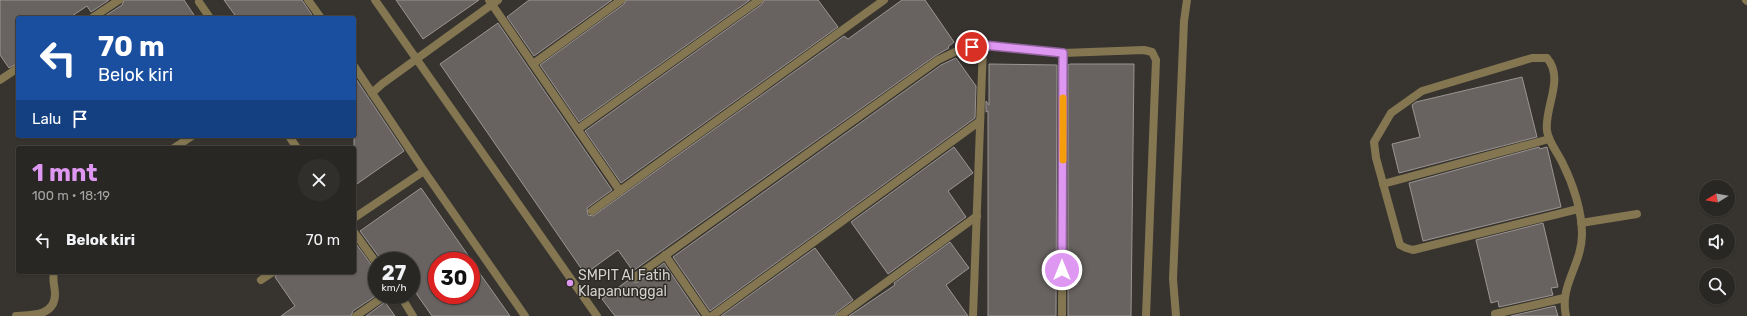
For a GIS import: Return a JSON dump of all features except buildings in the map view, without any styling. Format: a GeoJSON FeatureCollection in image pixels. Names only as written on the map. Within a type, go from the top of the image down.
{"type":"FeatureCollection","features":[{"type":"Feature","properties":{"kind":"street"},"geometry":{"type":"LineString","coordinates":[[95,16],[119,0]]}},
{"type":"Feature","properties":{"kind":"street"},"geometry":{"type":"LineString","coordinates":[[308,0],[320,16]]}},
{"type":"Feature","properties":{"kind":"street"},"geometry":{"type":"LineString","coordinates":[[376,0],[416,60],[597,316]]}},
{"type":"Feature","properties":{"kind":"street"},"geometry":{"type":"LineString","coordinates":[[533,64],[621,0]]}},
{"type":"Feature","properties":{"kind":"street"},"geometry":{"type":"LineString","coordinates":[[578,129],[759,0]]}},
{"type":"Feature","properties":{"kind":"street"},"geometry":{"type":"LineString","coordinates":[[592,211],[884,0]]}},
{"type":"Feature","properties":{"kind":"street"},"geometry":{"type":"LineString","coordinates":[[1176,316],[1173,279],[1184,21],[1187,0]]}},
{"type":"Feature","properties":{"kind":"street"},"geometry":{"type":"LineString","coordinates":[[199,2],[209,16]]}},
{"type":"Feature","properties":{"kind":"street"},"geometry":{"type":"LineString","coordinates":[[372,93],[493,2],[533,64],[620,191]]}},
{"type":"Feature","properties":{"kind":"street"},"geometry":{"type":"LineString","coordinates":[[972,316],[983,45]]}},
{"type":"Feature","properties":{"kind":"street"},"geometry":{"type":"LineString","coordinates":[[635,278],[938,60],[961,49],[983,45],[1063,53],[1144,50],[1152,52],[1156,60],[1146,316]]}},
{"type":"Feature","properties":{"kind":"street"},"geometry":{"type":"LineString","coordinates":[[1062,316],[1063,53]]}},
{"type":"Feature","properties":{"kind":"street"},"geometry":{"type":"LineString","coordinates":[[1566,316],[1564,298],[1566,288],[1579,256],[1582,234],[1578,209],[1569,176],[1549,139],[1547,120],[1553,95],[1554,72],[1552,64],[1547,58],[1532,58],[1422,91],[1391,113],[1374,142],[1376,158],[1400,245],[1406,248],[1413,250],[1578,209]]}},
{"type":"Feature","properties":{"kind":"street"},"geometry":{"type":"LineString","coordinates":[[0,80],[16,69]]}},
{"type":"Feature","properties":{"kind":"street"},"geometry":{"type":"LineString","coordinates":[[356,69],[424,172],[525,316]]}},
{"type":"Feature","properties":{"kind":"street"},"geometry":{"type":"LineString","coordinates":[[712,316],[980,121]]}},
{"type":"Feature","properties":{"kind":"street"},"geometry":{"type":"LineString","coordinates":[[177,146],[189,138]]}},
{"type":"Feature","properties":{"kind":"street"},"geometry":{"type":"LineString","coordinates":[[1383,184],[1549,139]]}},
{"type":"Feature","properties":{"kind":"street"},"geometry":{"type":"LineString","coordinates":[[356,217],[424,172]]}},
{"type":"Feature","properties":{"kind":"street"},"geometry":{"type":"LineString","coordinates":[[1581,223],[1637,214]]}},
{"type":"Feature","properties":{"kind":"street"},"geometry":{"type":"LineString","coordinates":[[840,316],[977,216]]}},
{"type":"Feature","properties":{"kind":"street"},"geometry":{"type":"LineString","coordinates":[[356,235],[368,252]]}},
{"type":"Feature","properties":{"kind":"street"},"geometry":{"type":"LineString","coordinates":[[665,255],[707,316]]}},
{"type":"Feature","properties":{"kind":"street"},"geometry":{"type":"LineString","coordinates":[[16,316],[42,314],[51,308],[54,302],[54,274]]}},
{"type":"Feature","properties":{"kind":"street"},"geometry":{"type":"LineString","coordinates":[[261,280],[270,274]]}},
{"type":"Feature","properties":{"kind":"street"},"geometry":{"type":"LineString","coordinates":[[1494,314],[1564,298]]}},
{"type":"Feature","properties":{"kind":"street"},"geometry":{"type":"LineString","coordinates":[[356,316],[373,304]]}},
{"type":"Feature","properties":{"kind":"street"},"geometry":{"type":"LineString","coordinates":[[406,304],[413,316]]}},
{"type":"Feature","properties":{"kind":"slow traffic"},"geometry":{"type":"LineString","coordinates":[[1063,98],[1063,160]]}},
{"type":"Feature","properties":{"kind":"place","name":"SMPIT Al Fatih Klapanunggal"},"geometry":{"type":"Point","coordinates":[570,283]}},
{"type":"Feature","properties":{"kind":"route"},"geometry":{"type":"LineString","coordinates":[[972,47],[983,45],[1063,53],[1062,270]]}}]}
